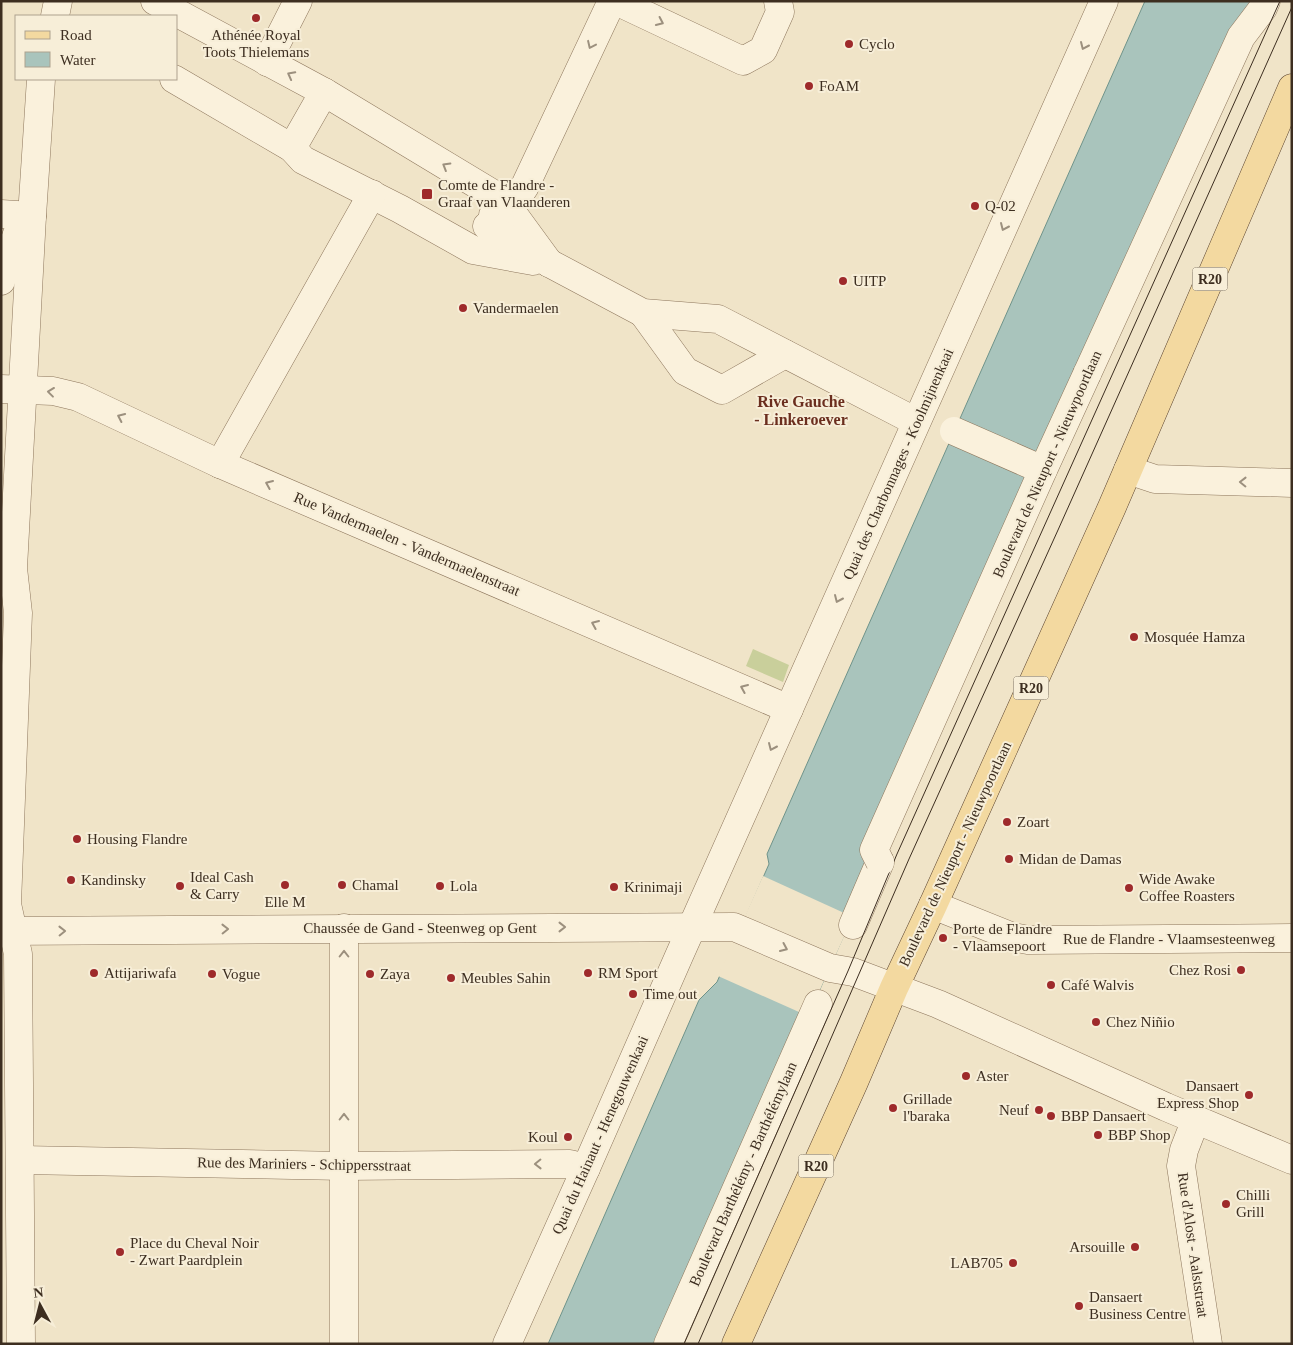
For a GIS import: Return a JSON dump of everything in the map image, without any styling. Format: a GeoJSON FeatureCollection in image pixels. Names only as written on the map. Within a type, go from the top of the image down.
{"type":"FeatureCollection","features":[{"type":"Feature","properties":{"kind":"main road","name":"Boulevard de Nieuport - Nieuwpoortlaan"},"geometry":{"type":"LineString","coordinates":[[894,988],[1128,470],[1292,88]]}},
{"type":"Feature","properties":{"kind":"main road","name":"R20"},"geometry":{"type":"LineString","coordinates":[[736,1344],[854,1082],[894,988]]}},
{"type":"Feature","properties":{"kind":"street"},"geometry":{"type":"LineString","coordinates":[[155,1],[324,92],[503,200],[549,264]]}},
{"type":"Feature","properties":{"kind":"street"},"geometry":{"type":"LineString","coordinates":[[267,62],[298,1]]}},
{"type":"Feature","properties":{"kind":"street"},"geometry":{"type":"LineString","coordinates":[[473,250],[503,200],[524,188],[612,1]]}},
{"type":"Feature","properties":{"kind":"street"},"geometry":{"type":"LineString","coordinates":[[616,1],[743,61],[763,50],[780,12],[778,1]]}},
{"type":"Feature","properties":{"kind":"street","name":"Quai des Charbonnages - Koolmijnenkaai"},"geometry":{"type":"LineString","coordinates":[[692,927],[1104,1]]}},
{"type":"Feature","properties":{"kind":"street","name":"Boulevard de Nieuport - Nieuwpoortlaan"},"geometry":{"type":"LineString","coordinates":[[853,925],[880,862],[874,850],[1043,470],[1241,37],[1264,5]]}},
{"type":"Feature","properties":{"kind":"street"},"geometry":{"type":"LineString","coordinates":[[15,1328],[21,1160],[18,954],[7,931],[18,613],[8,585],[13,568],[12,390],[32,216],[41,80]]}},
{"type":"Feature","properties":{"kind":"street"},"geometry":{"type":"LineString","coordinates":[[176,80],[292,148],[303,160],[372,194],[473,250],[549,264]]}},
{"type":"Feature","properties":{"kind":"street"},"geometry":{"type":"LineString","coordinates":[[292,148],[324,92]]}},
{"type":"Feature","properties":{"kind":"street"},"geometry":{"type":"LineString","coordinates":[[220,464],[372,194]]}},
{"type":"Feature","properties":{"kind":"street"},"geometry":{"type":"LineString","coordinates":[[1,214],[32,216]]}},
{"type":"Feature","properties":{"kind":"street"},"geometry":{"type":"LineString","coordinates":[[1,281],[17,234],[32,216]]}},
{"type":"Feature","properties":{"kind":"street"},"geometry":{"type":"LineString","coordinates":[[487,226],[549,264],[643,313],[718,319],[907,417]]}},
{"type":"Feature","properties":{"kind":"street"},"geometry":{"type":"LineString","coordinates":[[643,313],[685,371],[722,390],[742,371],[785,354]]}},
{"type":"Feature","properties":{"kind":"street","name":"Rue Vandermaelen - Vandermaelenstraat"},"geometry":{"type":"LineString","coordinates":[[12,390],[53,391],[78,398],[220,464],[789,709]]}},
{"type":"Feature","properties":{"kind":"street"},"geometry":{"type":"LineString","coordinates":[[954,431],[1043,470]]}},
{"type":"Feature","properties":{"kind":"street"},"geometry":{"type":"LineString","coordinates":[[1128,470],[1155,480],[1292,483]]}},
{"type":"Feature","properties":{"kind":"street","name":"Rue de Flandre - Vlaamsesteenweg"},"geometry":{"type":"LineString","coordinates":[[933,905],[1012,937],[1028,940],[1292,938]]}},
{"type":"Feature","properties":{"kind":"street","name":"Quai du Hainaut - Henegouwenkaai"},"geometry":{"type":"LineString","coordinates":[[507,1344],[692,927]]}},
{"type":"Feature","properties":{"kind":"street","name":"Chaussée de Gand - Steenweg op Gent"},"geometry":{"type":"LineString","coordinates":[[7,931],[734,927],[841,970],[894,988]]}},
{"type":"Feature","properties":{"kind":"street"},"geometry":{"type":"LineString","coordinates":[[344,928],[344,1344]]}},
{"type":"Feature","properties":{"kind":"street"},"geometry":{"type":"LineString","coordinates":[[894,988],[938,1004],[1292,1160]]}},
{"type":"Feature","properties":{"kind":"street","name":"Boulevard Barthélémy - Barthélémylaan"},"geometry":{"type":"LineString","coordinates":[[668,1344],[818,1004]]}},
{"type":"Feature","properties":{"kind":"street","name":"Rue d'Alost - Aalststraat"},"geometry":{"type":"LineString","coordinates":[[1196,1119],[1184,1150],[1181,1166],[1208,1344]]}},
{"type":"Feature","properties":{"kind":"street","name":"Rue des Mariniers - Schippersstraat"},"geometry":{"type":"LineString","coordinates":[[21,1160],[344,1166],[570,1164],[586,1168]]}},
{"type":"Feature","properties":{"kind":"green space"},"geometry":{"type":"Polygon","coordinates":[[[753,649],[789,665],[783,682],[746,666],[753,649]]]}},
{"type":"Feature","properties":{"kind":"water"},"geometry":{"type":"Polygon","coordinates":[[[1145,1],[1260,1],[662,1344],[548,1344],[699,1000],[717,982],[769,864],[767,854],[1145,1]]]}},
{"type":"Feature","properties":{"kind":"pier"},"geometry":{"type":"Polygon","coordinates":[[[763,876],[853,917],[808,1016],[718,976],[763,876]]]}},
{"type":"Feature","properties":{"kind":"tram line"},"geometry":{"type":"LineString","coordinates":[[684,1344],[848,971],[897,854],[1280,1]]}},
{"type":"Feature","properties":{"kind":"tram line"},"geometry":{"type":"LineString","coordinates":[[698,1344],[909,859],[1292,7]]}},
{"type":"Feature","properties":{"kind":"place","name":"Athénée Royal Toots Thielemans"},"geometry":{"type":"Point","coordinates":[256,18]}},
{"type":"Feature","properties":{"kind":"place","name":"Cyclo"},"geometry":{"type":"Point","coordinates":[849,44]}},
{"type":"Feature","properties":{"kind":"place","name":"FoAM"},"geometry":{"type":"Point","coordinates":[809,86]}},
{"type":"Feature","properties":{"kind":"place","name":"Comte de Flandre - Graaf van Vlaanderen"},"geometry":{"type":"Point","coordinates":[427,194]}},
{"type":"Feature","properties":{"kind":"place","name":"Q-02"},"geometry":{"type":"Point","coordinates":[975,206]}},
{"type":"Feature","properties":{"kind":"place","name":"UITP"},"geometry":{"type":"Point","coordinates":[843,281]}},
{"type":"Feature","properties":{"kind":"place","name":"Vandermaelen"},"geometry":{"type":"Point","coordinates":[463,308]}},
{"type":"Feature","properties":{"kind":"place","name":"Mosquée Hamza"},"geometry":{"type":"Point","coordinates":[1134,637]}},
{"type":"Feature","properties":{"kind":"place","name":"Zoart"},"geometry":{"type":"Point","coordinates":[1007,822]}},
{"type":"Feature","properties":{"kind":"place","name":"Housing Flandre"},"geometry":{"type":"Point","coordinates":[77,839]}},
{"type":"Feature","properties":{"kind":"place","name":"Midan de Damas"},"geometry":{"type":"Point","coordinates":[1009,859]}},
{"type":"Feature","properties":{"kind":"place","name":"Kandinsky"},"geometry":{"type":"Point","coordinates":[71,880]}},
{"type":"Feature","properties":{"kind":"place","name":"Elle M"},"geometry":{"type":"Point","coordinates":[285,885]}},
{"type":"Feature","properties":{"kind":"place","name":"Chamal"},"geometry":{"type":"Point","coordinates":[342,885]}},
{"type":"Feature","properties":{"kind":"place","name":"Ideal Cash & Carry"},"geometry":{"type":"Point","coordinates":[180,886]}},
{"type":"Feature","properties":{"kind":"place","name":"Lola"},"geometry":{"type":"Point","coordinates":[440,886]}},
{"type":"Feature","properties":{"kind":"place","name":"Krinimaji"},"geometry":{"type":"Point","coordinates":[614,887]}},
{"type":"Feature","properties":{"kind":"place","name":"Wide Awake Coffee Roasters"},"geometry":{"type":"Point","coordinates":[1129,888]}},
{"type":"Feature","properties":{"kind":"place","name":"Porte de Flandre - Vlaamsepoort"},"geometry":{"type":"Point","coordinates":[943,938]}},
{"type":"Feature","properties":{"kind":"place","name":"Chez Rosi"},"geometry":{"type":"Point","coordinates":[1241,970]}},
{"type":"Feature","properties":{"kind":"place","name":"Attijariwafa"},"geometry":{"type":"Point","coordinates":[94,973]}},
{"type":"Feature","properties":{"kind":"place","name":"RM Sport"},"geometry":{"type":"Point","coordinates":[588,973]}},
{"type":"Feature","properties":{"kind":"place","name":"Vogue"},"geometry":{"type":"Point","coordinates":[212,974]}},
{"type":"Feature","properties":{"kind":"place","name":"Zaya"},"geometry":{"type":"Point","coordinates":[370,974]}},
{"type":"Feature","properties":{"kind":"place","name":"Meubles Sahin"},"geometry":{"type":"Point","coordinates":[451,978]}},
{"type":"Feature","properties":{"kind":"place","name":"Café Walvis"},"geometry":{"type":"Point","coordinates":[1051,985]}},
{"type":"Feature","properties":{"kind":"place","name":"Time out"},"geometry":{"type":"Point","coordinates":[633,994]}},
{"type":"Feature","properties":{"kind":"place","name":"Chez Niñio"},"geometry":{"type":"Point","coordinates":[1096,1022]}},
{"type":"Feature","properties":{"kind":"place","name":"Aster"},"geometry":{"type":"Point","coordinates":[966,1076]}},
{"type":"Feature","properties":{"kind":"place","name":"Dansaert Express Shop"},"geometry":{"type":"Point","coordinates":[1249,1095]}},
{"type":"Feature","properties":{"kind":"place","name":"Grillade l'baraka"},"geometry":{"type":"Point","coordinates":[893,1108]}},
{"type":"Feature","properties":{"kind":"place","name":"Neuf"},"geometry":{"type":"Point","coordinates":[1039,1110]}},
{"type":"Feature","properties":{"kind":"place","name":"BBP Dansaert"},"geometry":{"type":"Point","coordinates":[1051,1116]}},
{"type":"Feature","properties":{"kind":"place","name":"BBP Shop"},"geometry":{"type":"Point","coordinates":[1098,1135]}},
{"type":"Feature","properties":{"kind":"place","name":"Koul"},"geometry":{"type":"Point","coordinates":[568,1137]}},
{"type":"Feature","properties":{"kind":"place","name":"Chilli Grill"},"geometry":{"type":"Point","coordinates":[1226,1204]}},
{"type":"Feature","properties":{"kind":"place","name":"Arsouille"},"geometry":{"type":"Point","coordinates":[1135,1247]}},
{"type":"Feature","properties":{"kind":"place","name":"Place du Cheval Noir - Zwart Paardplein"},"geometry":{"type":"Point","coordinates":[120,1252]}},
{"type":"Feature","properties":{"kind":"place","name":"LAB705"},"geometry":{"type":"Point","coordinates":[1013,1263]}},
{"type":"Feature","properties":{"kind":"place","name":"Dansaert Business Centre"},"geometry":{"type":"Point","coordinates":[1079,1306]}},
{"type":"Feature","properties":{"kind":"district","name":"Rive Gauche - Linkeroever"},"geometry":{"type":"Point","coordinates":[801,410]}}]}
